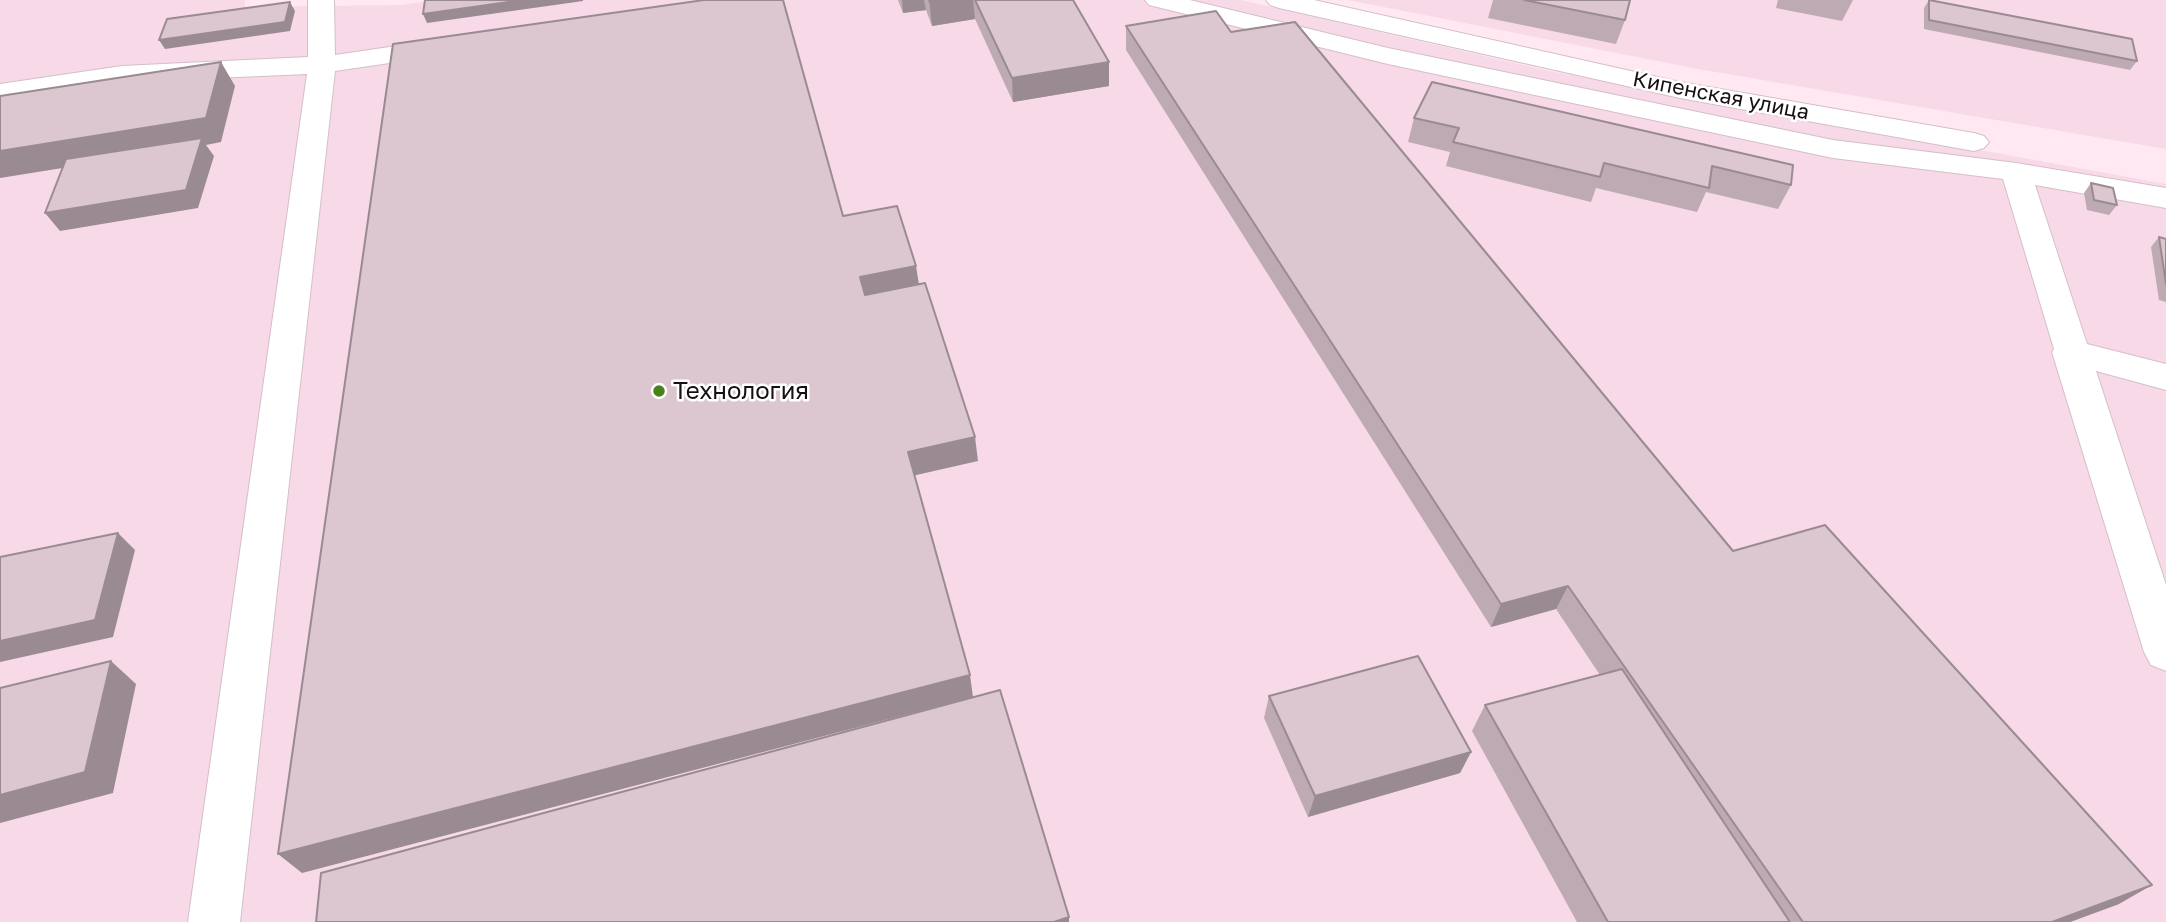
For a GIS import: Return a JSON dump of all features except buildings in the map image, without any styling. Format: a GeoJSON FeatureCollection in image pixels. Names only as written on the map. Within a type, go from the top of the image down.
{"type":"FeatureCollection","features":[{"type":"Feature","properties":{"kind":"street"},"geometry":{"type":"LineString","coordinates":[[214,922],[322,65],[321,0]]}},
{"type":"Feature","properties":{"kind":"street"},"geometry":{"type":"LineString","coordinates":[[1158,0],[1388,57],[1833,149],[2016,172],[2166,198]]}},
{"type":"Feature","properties":{"kind":"street","name":"Кипенская улица"},"geometry":{"type":"LineString","coordinates":[[1279,0],[1680,90],[2166,177]]}},
{"type":"Feature","properties":{"kind":"street"},"geometry":{"type":"LineString","coordinates":[[0,95],[3,92],[122,74],[322,65],[471,43]]}},
{"type":"Feature","properties":{"kind":"street"},"geometry":{"type":"LineString","coordinates":[[2016,172],[2070,352],[2166,652]]}},
{"type":"Feature","properties":{"kind":"street"},"geometry":{"type":"LineString","coordinates":[[2070,352],[2166,377]]}},
{"type":"Feature","properties":{"kind":"shaded area"},"geometry":{"type":"Polygon","coordinates":[[[0,0],[245,0],[245,7],[401,5],[436,0],[1241,0],[1549,71],[2166,184],[2166,922],[0,922],[0,0]]]}},
{"type":"Feature","properties":{"kind":"shaded area"},"geometry":{"type":"Polygon","coordinates":[[[1348,0],[2166,0],[2166,149],[1698,69],[1348,0]]]}},
{"type":"Feature","properties":{"kind":"place","name":"Технология"},"geometry":{"type":"Point","coordinates":[659,391]}}]}
